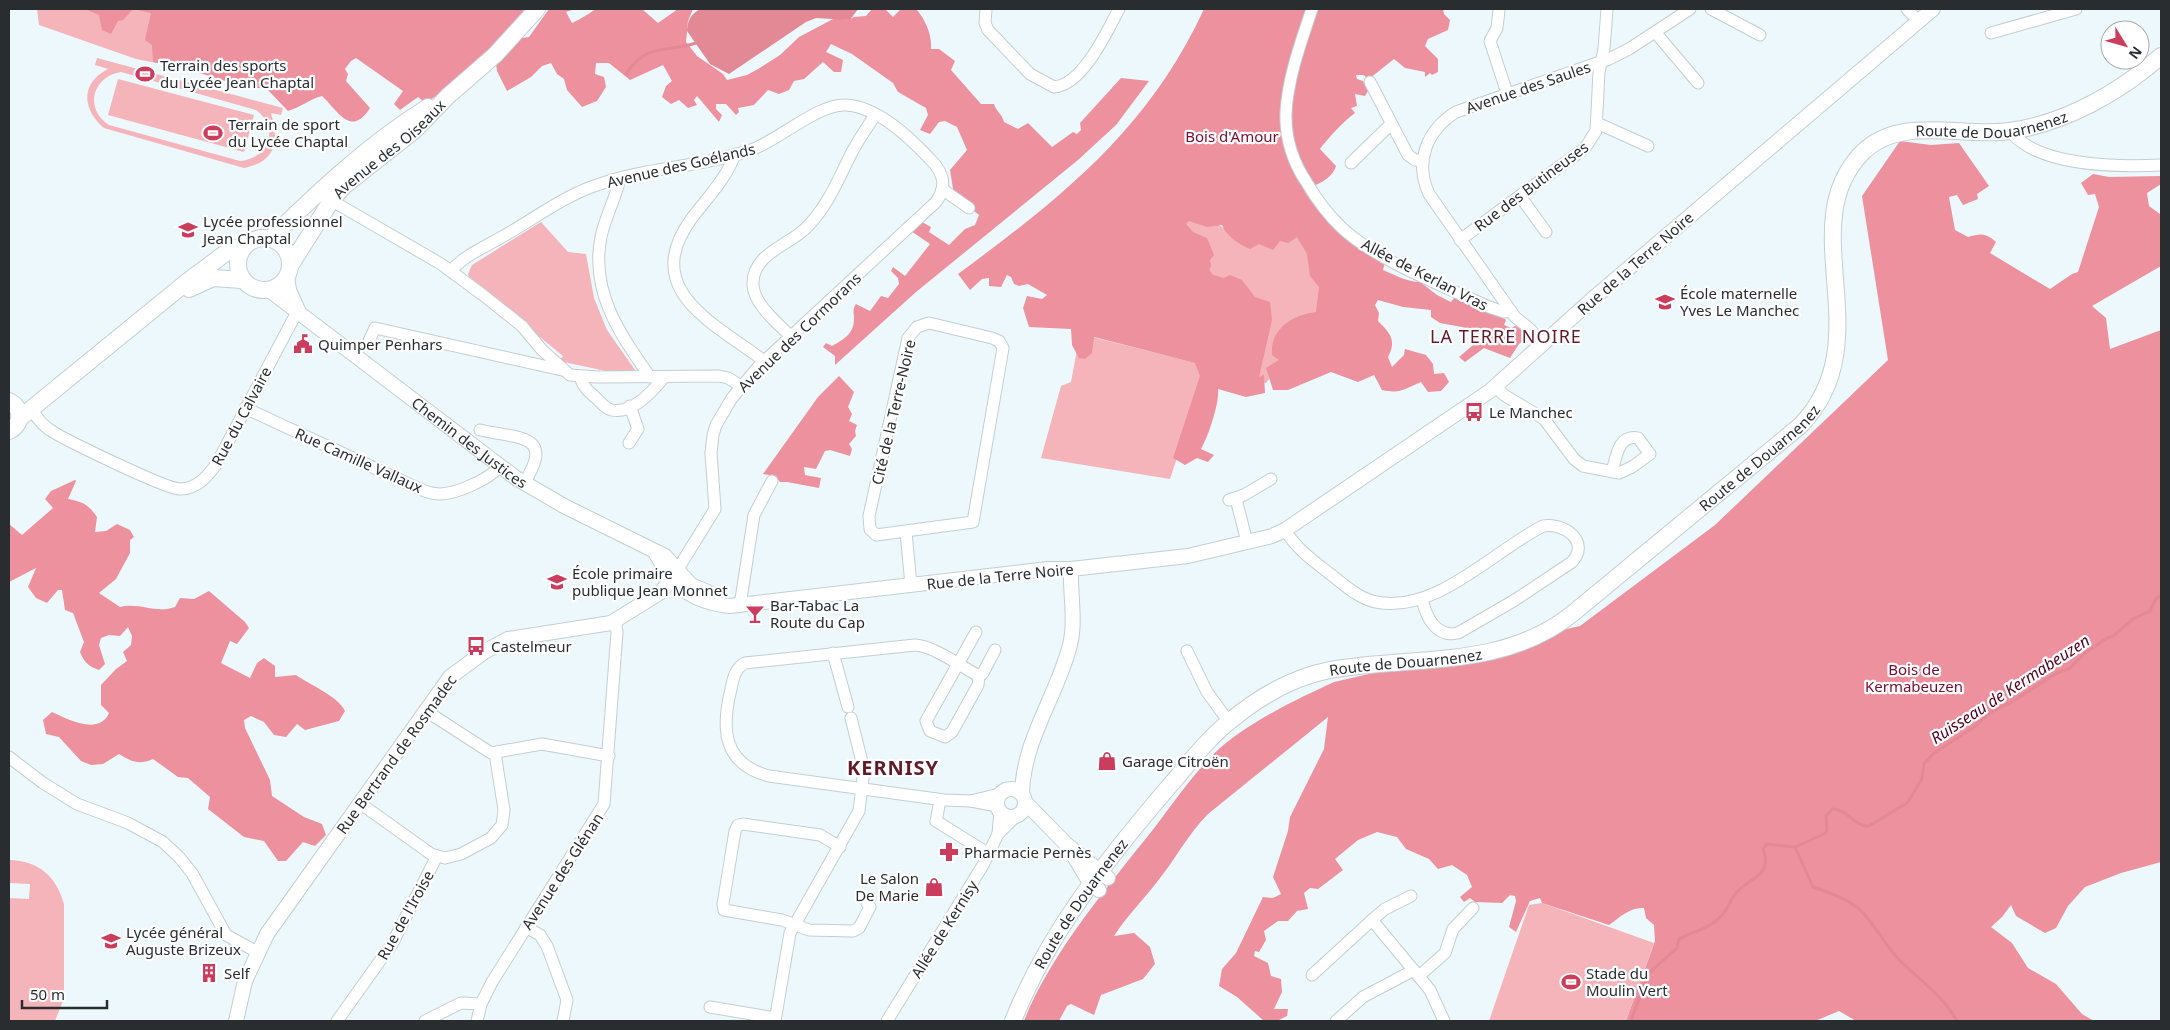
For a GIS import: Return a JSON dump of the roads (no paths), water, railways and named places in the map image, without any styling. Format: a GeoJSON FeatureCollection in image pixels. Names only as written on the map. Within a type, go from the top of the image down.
{"type":"FeatureCollection","features":[{"type":"Feature","properties":{"kind":"main road","name":"Avenue des Oiseaux"},"geometry":{"type":"LineString","coordinates":[[289,271],[331,201],[346,184],[415,130],[448,96],[494,56],[537,9]]}},
{"type":"Feature","properties":{"kind":"main road","name":"Route de Douarnenez"},"geometry":{"type":"LineString","coordinates":[[1013,1021],[1033,979],[1079,898],[1099,881],[1112,856],[1190,763],[1229,722],[1285,685],[1312,675],[1352,666],[1426,662],[1493,652],[1525,642],[1566,619],[1794,432],[1821,401],[1834,371],[1838,338],[1834,212],[1842,182],[1862,153],[1881,140],[1902,133],[1922,131],[2010,131],[2048,121],[2095,102],[2124,84],[2161,56]]}},
{"type":"Feature","properties":{"kind":"main road","name":"Avenue des Oiseaux"},"geometry":{"type":"LineString","coordinates":[[274,240],[336,174],[408,120],[448,96]]}},
{"type":"Feature","properties":{"kind":"main road"},"geometry":{"type":"LineString","coordinates":[[9,431],[17,425],[23,407],[228,252],[259,238],[274,240],[286,249],[289,271],[276,287],[269,290],[255,289],[242,280],[213,278],[167,300]]}},
{"type":"Feature","properties":{"kind":"main road"},"geometry":{"type":"LineString","coordinates":[[242,280],[238,261],[247,244]]}},
{"type":"Feature","properties":{"kind":"main road","name":"Route de Douarnenez"},"geometry":{"type":"LineString","coordinates":[[1033,979],[1099,881],[1152,818],[1190,763]]}},
{"type":"Feature","properties":{"kind":"street"},"geometry":{"type":"LineString","coordinates":[[986,9],[985,23],[988,30],[1030,74],[1054,87],[1066,83],[1082,69],[1119,9]]}},
{"type":"Feature","properties":{"kind":"street","name":"Allée de Kerlan Vras"},"geometry":{"type":"LineString","coordinates":[[1312,9],[1293,70],[1286,110],[1290,150],[1298,171],[1330,216],[1358,241],[1398,263],[1489,307],[1504,312],[1511,311]]}},
{"type":"Feature","properties":{"kind":"street","name":"Rue des Butineuses"},"geometry":{"type":"LineString","coordinates":[[1460,240],[1585,148],[1595,135],[1607,9]]}},
{"type":"Feature","properties":{"kind":"street","name":"Avenue des Saules"},"geometry":{"type":"LineString","coordinates":[[1542,344],[1511,311],[1429,194],[1422,175],[1423,160],[1430,137],[1445,119],[1461,109],[1601,62],[1624,52],[1690,9]]}},
{"type":"Feature","properties":{"kind":"street"},"geometry":{"type":"LineString","coordinates":[[1712,9],[1760,34]]}},
{"type":"Feature","properties":{"kind":"street"},"geometry":{"type":"LineString","coordinates":[[1907,9],[1919,22]]}},
{"type":"Feature","properties":{"kind":"street","name":"Rue de la Terre Noire"},"geometry":{"type":"LineString","coordinates":[[693,592],[720,600],[730,606],[746,601],[1188,556],[1272,536],[1284,530],[1432,432],[1495,386],[1861,68],[1933,9]]}},
{"type":"Feature","properties":{"kind":"street"},"geometry":{"type":"LineString","coordinates":[[1990,33],[2076,9]]}},
{"type":"Feature","properties":{"kind":"street"},"geometry":{"type":"LineString","coordinates":[[1499,10],[1497,28],[1490,41],[1507,93]]}},
{"type":"Feature","properties":{"kind":"street"},"geometry":{"type":"LineString","coordinates":[[1655,32],[1698,83]]}},
{"type":"Feature","properties":{"kind":"street"},"geometry":{"type":"LineString","coordinates":[[1370,82],[1408,155],[1415,160],[1423,160]]}},
{"type":"Feature","properties":{"kind":"street","name":"Avenue des Goélands"},"geometry":{"type":"LineString","coordinates":[[451,272],[468,258],[592,186],[620,178],[736,154],[766,143],[831,106],[850,105],[875,115],[905,136],[942,174],[942,189]]}},
{"type":"Feature","properties":{"kind":"street"},"geometry":{"type":"LineString","coordinates":[[791,337],[758,300],[753,285],[757,269],[770,252],[804,230],[821,211],[856,145],[875,115]]}},
{"type":"Feature","properties":{"kind":"street"},"geometry":{"type":"LineString","coordinates":[[1597,123],[1648,146]]}},
{"type":"Feature","properties":{"kind":"street"},"geometry":{"type":"LineString","coordinates":[[1351,163],[1392,124]]}},
{"type":"Feature","properties":{"kind":"street"},"geometry":{"type":"LineString","coordinates":[[2010,131],[2018,140],[2064,159],[2108,166],[2161,165]]}},
{"type":"Feature","properties":{"kind":"street"},"geometry":{"type":"LineString","coordinates":[[736,154],[726,174],[684,230],[674,254],[673,271],[682,294],[695,307],[764,361]]}},
{"type":"Feature","properties":{"kind":"street","name":"Avenue des Oiseaux"},"geometry":{"type":"LineString","coordinates":[[274,240],[315,201],[326,199],[331,201],[336,174]]}},
{"type":"Feature","properties":{"kind":"street"},"geometry":{"type":"LineString","coordinates":[[620,178],[601,237],[599,280],[605,303],[616,326],[650,377]]}},
{"type":"Feature","properties":{"kind":"street"},"geometry":{"type":"LineString","coordinates":[[942,189],[969,208]]}},
{"type":"Feature","properties":{"kind":"street","name":"Avenue des Cormorans"},"geometry":{"type":"LineString","coordinates":[[675,575],[715,509],[711,452],[714,429],[741,386],[764,361],[910,224],[933,206],[942,189]]}},
{"type":"Feature","properties":{"kind":"street"},"geometry":{"type":"LineString","coordinates":[[1520,196],[1546,232]]}},
{"type":"Feature","properties":{"kind":"street"},"geometry":{"type":"LineString","coordinates":[[331,201],[451,272],[522,326],[562,370],[570,375],[724,376],[741,386]]}},
{"type":"Feature","properties":{"kind":"street"},"geometry":{"type":"LineString","coordinates":[[289,271],[289,290],[298,310]]}},
{"type":"Feature","properties":{"kind":"street","name":"Chemin des Justices"},"geometry":{"type":"LineString","coordinates":[[269,290],[298,310],[524,483],[655,552],[675,575],[681,589],[693,592]]}},
{"type":"Feature","properties":{"kind":"street","name":"Rue du Calvaire"},"geometry":{"type":"LineString","coordinates":[[23,407],[55,433],[163,484],[180,489],[195,486],[208,476],[298,310]]}},
{"type":"Feature","properties":{"kind":"street","name":"Cité de la Terre-Noire"},"geometry":{"type":"LineString","coordinates":[[929,323],[996,339],[1002,344],[1004,354],[973,522],[906,532],[876,535],[871,532],[869,524],[908,338],[917,327],[929,323]]}},
{"type":"Feature","properties":{"kind":"street"},"geometry":{"type":"LineString","coordinates":[[369,341],[375,328],[562,370]]}},
{"type":"Feature","properties":{"kind":"street"},"geometry":{"type":"LineString","coordinates":[[580,376],[586,388],[607,408],[616,410],[630,406],[646,396],[664,377]]}},
{"type":"Feature","properties":{"kind":"street"},"geometry":{"type":"LineString","coordinates":[[1495,386],[1504,395],[1544,418],[1579,464],[1592,469],[1612,472]]}},
{"type":"Feature","properties":{"kind":"street"},"geometry":{"type":"LineString","coordinates":[[629,443],[638,429],[638,422],[630,406]]}},
{"type":"Feature","properties":{"kind":"street","name":"Rue Camille Vallaux"},"geometry":{"type":"LineString","coordinates":[[245,408],[413,486],[434,493],[448,492],[485,479],[500,466]]}},
{"type":"Feature","properties":{"kind":"street"},"geometry":{"type":"LineString","coordinates":[[480,430],[528,441],[535,446],[537,450],[536,460],[524,483]]}},
{"type":"Feature","properties":{"kind":"street"},"geometry":{"type":"LineString","coordinates":[[746,601],[754,515],[772,480]]}},
{"type":"Feature","properties":{"kind":"street"},"geometry":{"type":"LineString","coordinates":[[1247,542],[1232,500],[1271,480]]}},
{"type":"Feature","properties":{"kind":"street"},"geometry":{"type":"LineString","coordinates":[[1284,530],[1299,550],[1360,596],[1376,602],[1391,604],[1422,599],[1436,593],[1543,526],[1557,525],[1563,527],[1572,534],[1578,543],[1578,553],[1572,562],[1462,632],[1448,634],[1437,629],[1429,620],[1422,599]]}},
{"type":"Feature","properties":{"kind":"street"},"geometry":{"type":"LineString","coordinates":[[906,532],[911,585]]}},
{"type":"Feature","properties":{"kind":"street","name":"Allée de Kernisy"},"geometry":{"type":"LineString","coordinates":[[998,834],[1001,801],[1025,762],[1070,645],[1073,622],[1071,569]]}},
{"type":"Feature","properties":{"kind":"street","name":"Rue Bertrand de Rosmadec"},"geometry":{"type":"LineString","coordinates":[[236,1021],[243,987],[257,952],[278,917],[456,671],[495,645],[521,636],[615,621],[661,592],[675,575]]}},
{"type":"Feature","properties":{"kind":"street","name":"Avenue des Glénan"},"geometry":{"type":"LineString","coordinates":[[477,1021],[481,1004],[526,926],[602,810],[606,792],[609,756],[617,632],[615,621]]}},
{"type":"Feature","properties":{"kind":"street"},"geometry":{"type":"LineString","coordinates":[[976,632],[926,721],[930,731],[945,737],[952,732],[978,685],[979,676],[983,673],[995,650]]}},
{"type":"Feature","properties":{"kind":"street"},"geometry":{"type":"LineString","coordinates":[[979,676],[918,645],[750,660],[740,665],[732,684],[726,712],[726,735],[737,758],[749,768],[761,774],[944,800],[1001,801],[1014,789],[1021,806],[1041,818],[1099,881]]}},
{"type":"Feature","properties":{"kind":"street"},"geometry":{"type":"LineString","coordinates":[[1187,651],[1207,692],[1229,722]]}},
{"type":"Feature","properties":{"kind":"street"},"geometry":{"type":"LineString","coordinates":[[710,1007],[775,1019],[788,943],[794,924],[856,818],[863,789],[863,763],[833,653]]}},
{"type":"Feature","properties":{"kind":"street"},"geometry":{"type":"LineString","coordinates":[[426,711],[483,750],[496,753],[542,744],[609,756]]}},
{"type":"Feature","properties":{"kind":"street"},"geometry":{"type":"LineString","coordinates":[[361,804],[436,856],[448,857],[469,850],[491,838],[502,825],[504,810],[496,753]]}},
{"type":"Feature","properties":{"kind":"street"},"geometry":{"type":"LineString","coordinates":[[9,757],[43,783],[78,804],[128,823],[163,842],[192,872],[226,936],[257,952]]}},
{"type":"Feature","properties":{"kind":"street","name":"Allée de Kernisy"},"geometry":{"type":"LineString","coordinates":[[887,1021],[989,854],[998,834],[1021,806],[1025,762]]}},
{"type":"Feature","properties":{"kind":"street"},"geometry":{"type":"LineString","coordinates":[[1001,801],[1007,816],[1021,806]]}},
{"type":"Feature","properties":{"kind":"street"},"geometry":{"type":"LineString","coordinates":[[939,806],[936,821],[989,854]]}},
{"type":"Feature","properties":{"kind":"street"},"geometry":{"type":"LineString","coordinates":[[840,846],[820,835],[743,824],[736,827],[723,904],[724,910],[782,920],[819,931],[856,930],[870,907],[867,904],[870,898]]}},
{"type":"Feature","properties":{"kind":"street","name":"Rue de l'Iroise"},"geometry":{"type":"LineString","coordinates":[[337,1021],[392,944],[436,856]]}},
{"type":"Feature","properties":{"kind":"street"},"geometry":{"type":"LineString","coordinates":[[1080,861],[1112,856]]}},
{"type":"Feature","properties":{"kind":"street"},"geometry":{"type":"LineString","coordinates":[[1079,898],[1081,884],[1080,861]]}},
{"type":"Feature","properties":{"kind":"street"},"geometry":{"type":"LineString","coordinates":[[1312,975],[1385,909],[1411,896]]}},
{"type":"Feature","properties":{"kind":"street"},"geometry":{"type":"LineString","coordinates":[[1336,1021],[1363,997],[1417,973],[1445,953],[1453,929],[1473,908]]}},
{"type":"Feature","properties":{"kind":"street"},"geometry":{"type":"LineString","coordinates":[[1372,920],[1417,973],[1436,1000],[1444,1021]]}},
{"type":"Feature","properties":{"kind":"street"},"geometry":{"type":"LineString","coordinates":[[526,926],[540,935],[547,946],[567,1000],[563,1021]]}},
{"type":"Feature","properties":{"kind":"street"},"geometry":{"type":"LineString","coordinates":[[425,1021],[461,1003],[481,1004]]}},
{"type":"Feature","properties":{"kind":"waterway"},"geometry":{"type":"LineString","coordinates":[[626,74],[634,64],[649,53],[696,43]]}},
{"type":"Feature","properties":{"kind":"waterway","name":"Ruisseau de Kermabeuzen"},"geometry":{"type":"LineString","coordinates":[[1631,1021],[1648,974],[1677,948],[1679,939],[1707,927],[1718,919],[1736,893],[1759,875],[1765,865],[1763,849],[1767,844],[1795,847],[1824,834],[1827,831],[1826,816],[1832,809],[1842,811],[1859,824],[1869,826],[1907,803],[1922,779],[1924,764],[1934,753],[1973,728],[1991,712],[2010,703],[2057,673],[2070,668],[2084,654],[2113,636],[2133,619],[2150,611],[2155,600],[2161,595]]}},
{"type":"Feature","properties":{"kind":"waterway"},"geometry":{"type":"LineString","coordinates":[[1795,847],[1813,887],[1848,901],[1858,908],[1868,918],[1894,954],[1944,1002],[1957,1021]]}},
{"type":"Feature","properties":{"kind":"place","name":"Terrain des sports du Lycée Jean Chaptal"},"geometry":{"type":"Point","coordinates":[145,74]}},
{"type":"Feature","properties":{"kind":"place","name":"Terrain de sport du Lycée Chaptal"},"geometry":{"type":"Point","coordinates":[213,133]}},
{"type":"Feature","properties":{"kind":"place","name":"Lycée professionnel Jean Chaptal"},"geometry":{"type":"Point","coordinates":[188,230]}},
{"type":"Feature","properties":{"kind":"place","name":"École maternelle Yves Le Manchec"},"geometry":{"type":"Point","coordinates":[1665,302]}},
{"type":"Feature","properties":{"kind":"place","name":"Quimper Penhars"},"geometry":{"type":"Point","coordinates":[303,344]}},
{"type":"Feature","properties":{"kind":"place","name":"Le Manchec"},"geometry":{"type":"Point","coordinates":[1474,412]}},
{"type":"Feature","properties":{"kind":"place","name":"École primaire publique Jean Monnet"},"geometry":{"type":"Point","coordinates":[557,582]}},
{"type":"Feature","properties":{"kind":"place","name":"Bar-Tabac La Route du Cap"},"geometry":{"type":"Point","coordinates":[755,614]}},
{"type":"Feature","properties":{"kind":"place","name":"Castelmeur"},"geometry":{"type":"Point","coordinates":[476,646]}},
{"type":"Feature","properties":{"kind":"place","name":"Garage Citroën"},"geometry":{"type":"Point","coordinates":[1107,761]}},
{"type":"Feature","properties":{"kind":"place","name":"Pharmacie Pernès"},"geometry":{"type":"Point","coordinates":[949,852]}},
{"type":"Feature","properties":{"kind":"place","name":"Le Salon De Marie"},"geometry":{"type":"Point","coordinates":[934,887]}},
{"type":"Feature","properties":{"kind":"place","name":"Lycée général Auguste Brizeux"},"geometry":{"type":"Point","coordinates":[111,941]}},
{"type":"Feature","properties":{"kind":"place","name":"Self"},"geometry":{"type":"Point","coordinates":[209,973]}},
{"type":"Feature","properties":{"kind":"place","name":"Stade du Moulin Vert"},"geometry":{"type":"Point","coordinates":[1571,982]}},
{"type":"Feature","properties":{"kind":"district","name":"LA TERRE NOIRE"},"geometry":{"type":"Point","coordinates":[1506,336]}},
{"type":"Feature","properties":{"kind":"district","name":"KERNISY"},"geometry":{"type":"Point","coordinates":[893,767]}},
{"type":"Feature","properties":{"kind":"park label","name":"Bois d'Amour"},"geometry":{"type":"Point","coordinates":[1232,136]}},
{"type":"Feature","properties":{"kind":"park label","name":"Bois de Kermabeuzen"},"geometry":{"type":"Point","coordinates":[1914,678]}}]}
